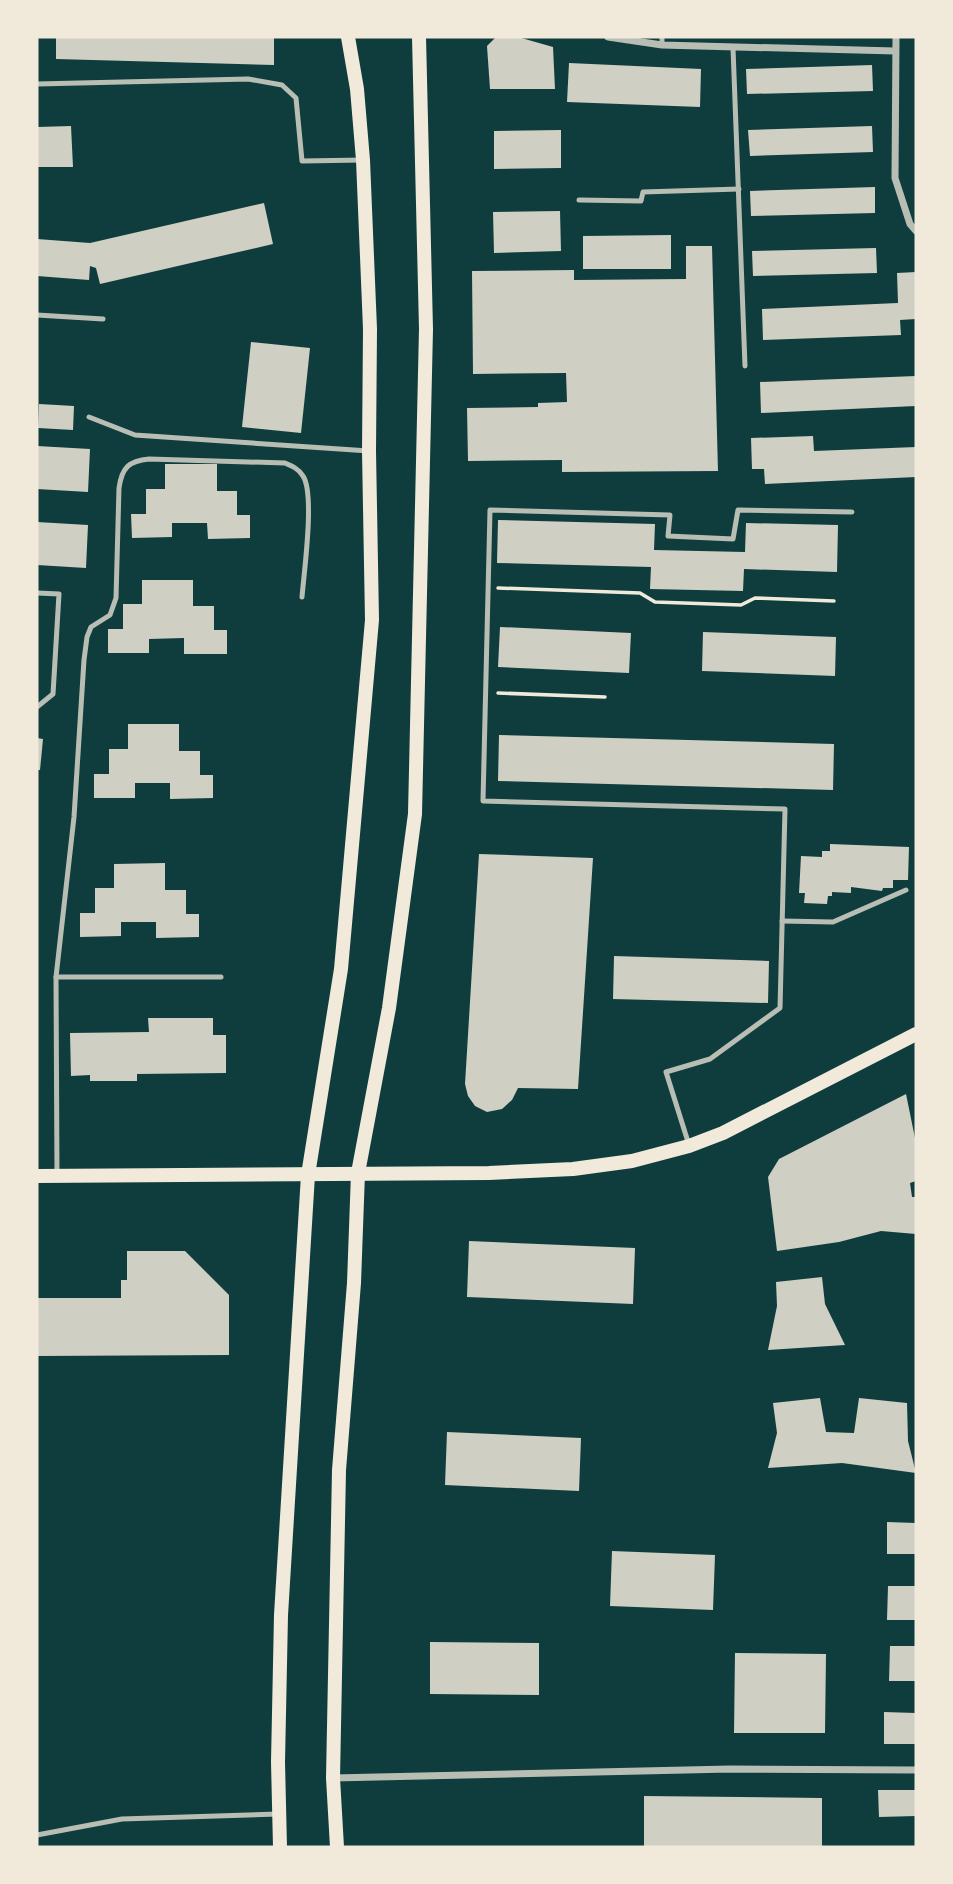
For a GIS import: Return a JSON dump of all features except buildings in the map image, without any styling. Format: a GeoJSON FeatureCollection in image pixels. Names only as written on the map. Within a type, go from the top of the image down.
{"type":"FeatureCollection","features":[{"type":"Feature","properties":{"kind":"main road"},"geometry":{"type":"LineString","coordinates":[[280,1847],[281,1615],[307,1175],[341,969],[372,620],[370,330],[363,160],[357,89],[348,37]]}},
{"type":"Feature","properties":{"kind":"main road"},"geometry":{"type":"LineString","coordinates":[[337,1847],[333,1778],[340,1470],[354,1283],[358,1173],[389,1008],[415,814],[426,329],[419,37]]}},
{"type":"Feature","properties":{"kind":"main road"},"geometry":{"type":"LineString","coordinates":[[37,1176],[489,1172],[573,1169],[632,1161],[689,1146],[761,1114],[916,1034]]}},
{"type":"Feature","properties":{"kind":"street"},"geometry":{"type":"LineString","coordinates":[[608,37],[733,48],[895,51]]}},
{"type":"Feature","properties":{"kind":"street"},"geometry":{"type":"LineString","coordinates":[[896,37],[895,178],[910,223],[916,231]]}},
{"type":"Feature","properties":{"kind":"street"},"geometry":{"type":"LineString","coordinates":[[333,1778],[716,1769],[916,1770]]}},
{"type":"Feature","properties":{"kind":"lane"},"geometry":{"type":"LineString","coordinates":[[733,48],[746,366]]}},
{"type":"Feature","properties":{"kind":"lane"},"geometry":{"type":"LineString","coordinates":[[37,84],[248,79],[282,85],[296,98],[302,161],[363,160]]}},
{"type":"Feature","properties":{"kind":"lane"},"geometry":{"type":"LineString","coordinates":[[579,200],[641,201],[643,192],[739,189]]}},
{"type":"Feature","properties":{"kind":"lane"},"geometry":{"type":"LineString","coordinates":[[37,315],[103,319]]}},
{"type":"Feature","properties":{"kind":"lane"},"geometry":{"type":"LineString","coordinates":[[89,417],[135,435],[369,451]]}},
{"type":"Feature","properties":{"kind":"lane"},"geometry":{"type":"LineString","coordinates":[[57,1175],[56,977],[74,817],[87,637],[91,628],[110,615],[116,598],[119,488],[125,467],[133,461],[149,459],[285,464],[294,467],[303,475],[309,498],[302,597]]}},
{"type":"Feature","properties":{"kind":"lane"},"geometry":{"type":"LineString","coordinates":[[689,1146],[666,1072],[710,1059],[780,1008],[785,809],[482,801],[490,510],[670,515],[668,536],[733,539],[738,510],[852,512]]}},
{"type":"Feature","properties":{"kind":"lane"},"geometry":{"type":"LineString","coordinates":[[37,593],[59,594],[53,694],[37,707]]}},
{"type":"Feature","properties":{"kind":"lane"},"geometry":{"type":"LineString","coordinates":[[782,921],[833,922],[906,890]]}},
{"type":"Feature","properties":{"kind":"lane"},"geometry":{"type":"LineString","coordinates":[[56,977],[221,977]]}},
{"type":"Feature","properties":{"kind":"lane"},"geometry":{"type":"LineString","coordinates":[[37,1835],[122,1819],[279,1814]]}},
{"type":"Feature","properties":{"kind":"path"},"geometry":{"type":"LineString","coordinates":[[488,587],[640,593],[655,602],[741,606],[755,598],[834,601]]}},
{"type":"Feature","properties":{"kind":"path"},"geometry":{"type":"LineString","coordinates":[[485,693],[605,697]]}}]}
